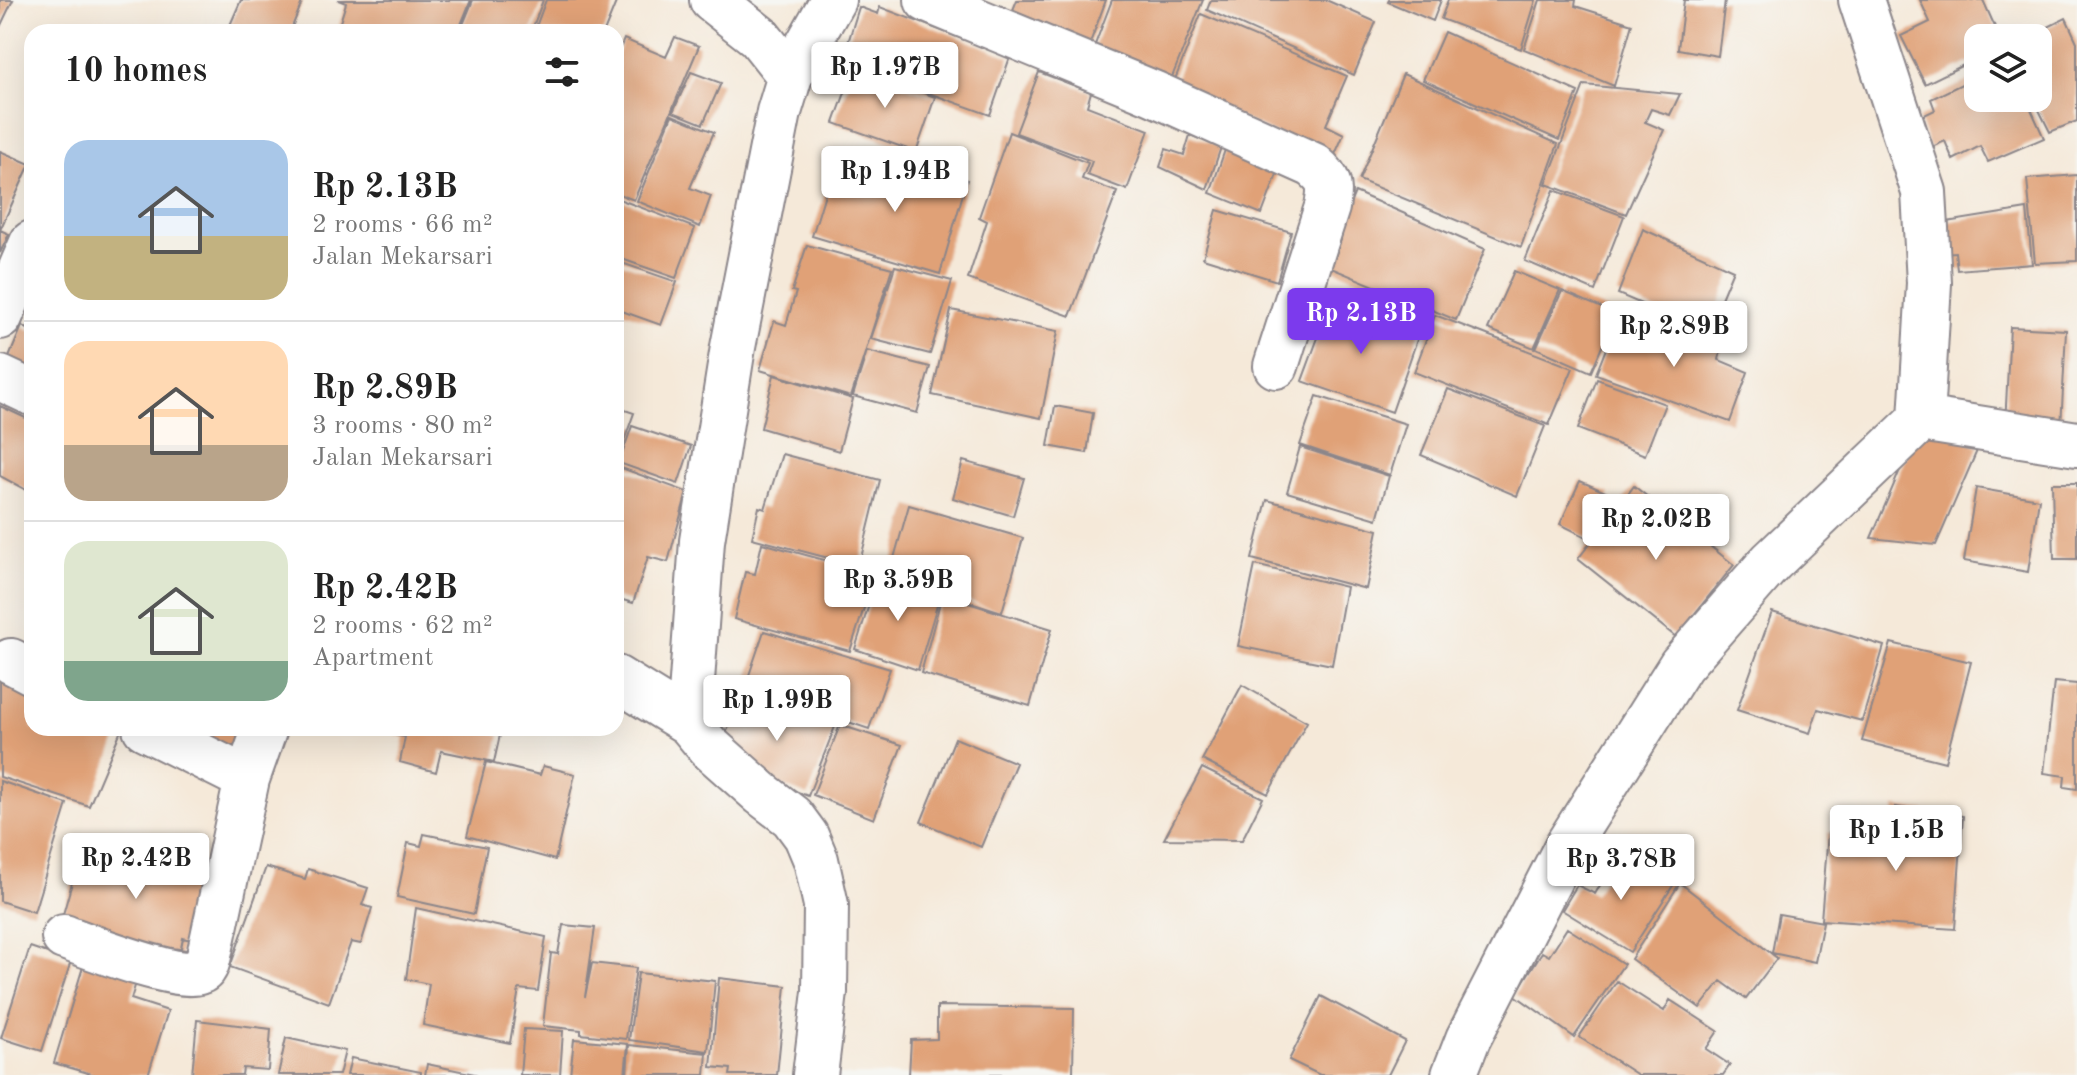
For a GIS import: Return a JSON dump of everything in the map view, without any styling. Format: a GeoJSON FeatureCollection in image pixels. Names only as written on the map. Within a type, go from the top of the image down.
{"type":"FeatureCollection","features":[{"type":"Feature","properties":{"kind":"street"},"geometry":{"type":"LineString","coordinates":[[712,0],[759,37],[790,76]]}},
{"type":"Feature","properties":{"kind":"street"},"geometry":{"type":"LineString","coordinates":[[689,723],[702,541],[733,347],[779,112],[790,76],[833,0]]}},
{"type":"Feature","properties":{"kind":"street"},"geometry":{"type":"LineString","coordinates":[[927,0],[1153,93],[1313,165],[1326,176],[1330,191],[1327,207],[1276,366]]}},
{"type":"Feature","properties":{"kind":"street"},"geometry":{"type":"LineString","coordinates":[[1454,1075],[1468,1039],[1568,844],[1681,665],[1771,562],[1921,419],[1929,283],[1924,192],[1861,0]]}},
{"type":"Feature","properties":{"kind":"street"},"geometry":{"type":"LineString","coordinates":[[0,317],[24,262]]}},
{"type":"Feature","properties":{"kind":"street"},"geometry":{"type":"LineString","coordinates":[[0,378],[24,389]]}},
{"type":"Feature","properties":{"kind":"street"},"geometry":{"type":"LineString","coordinates":[[1921,419],[2077,444]]}},
{"type":"Feature","properties":{"kind":"street"},"geometry":{"type":"LineString","coordinates":[[624,683],[689,723],[709,747],[792,817],[806,836],[816,860],[826,905],[825,992],[815,1075]]}},
{"type":"Feature","properties":{"kind":"street"},"geometry":{"type":"LineString","coordinates":[[161,736],[247,779]]}},
{"type":"Feature","properties":{"kind":"street"},"geometry":{"type":"LineString","coordinates":[[64,937],[167,971],[190,973],[204,969],[247,779],[262,736]]}},
{"type":"Feature","properties":{"kind":"building"},"geometry":{"type":"Polygon","coordinates":[[[0,0],[13,0],[0,27],[0,0]]]}},
{"type":"Feature","properties":{"kind":"building"},"geometry":{"type":"Polygon","coordinates":[[[241,0],[303,0],[293,24],[230,24],[241,0]]]}},
{"type":"Feature","properties":{"kind":"building"},"geometry":{"type":"Polygon","coordinates":[[[338,0],[471,0],[461,24],[339,24],[346,3],[338,0]]]}},
{"type":"Feature","properties":{"kind":"building"},"geometry":{"type":"Polygon","coordinates":[[[473,0],[543,0],[534,24],[463,24],[473,0]]]}},
{"type":"Feature","properties":{"kind":"building"},"geometry":{"type":"Polygon","coordinates":[[[546,0],[617,0],[607,24],[537,24],[546,0]]]}},
{"type":"Feature","properties":{"kind":"building"},"geometry":{"type":"Polygon","coordinates":[[[1017,0],[1106,0],[1084,59],[1006,27],[1017,0]]]}},
{"type":"Feature","properties":{"kind":"building"},"geometry":{"type":"Polygon","coordinates":[[[1112,0],[1203,0],[1170,82],[1093,50],[1112,0]]]}},
{"type":"Feature","properties":{"kind":"building"},"geometry":{"type":"Polygon","coordinates":[[[1211,0],[1326,0],[1376,22],[1354,75],[1207,10],[1211,0]]]}},
{"type":"Feature","properties":{"kind":"building"},"geometry":{"type":"Polygon","coordinates":[[[1389,0],[1441,0],[1433,21],[1389,0]]]}},
{"type":"Feature","properties":{"kind":"building"},"geometry":{"type":"Polygon","coordinates":[[[1448,0],[1536,0],[1521,49],[1441,19],[1448,0]]]}},
{"type":"Feature","properties":{"kind":"building"},"geometry":{"type":"Polygon","coordinates":[[[1540,0],[1576,0],[1575,6],[1632,24],[1614,86],[1524,49],[1540,0]]]}},
{"type":"Feature","properties":{"kind":"building"},"geometry":{"type":"Polygon","coordinates":[[[1684,0],[1725,0],[1718,56],[1678,49],[1684,0]]]}},
{"type":"Feature","properties":{"kind":"building"},"geometry":{"type":"Polygon","coordinates":[[[1920,0],[1983,0],[1994,24],[1964,24],[1964,65],[1925,84],[1901,36],[1930,22],[1920,0]]]}},
{"type":"Feature","properties":{"kind":"building"},"geometry":{"type":"Polygon","coordinates":[[[859,7],[878,14],[880,7],[1010,57],[990,115],[842,62],[859,7]]]}},
{"type":"Feature","properties":{"kind":"building"},"geometry":{"type":"Polygon","coordinates":[[[1201,14],[1347,76],[1326,125],[1344,134],[1333,159],[1172,87],[1201,14]]]}},
{"type":"Feature","properties":{"kind":"building"},"geometry":{"type":"Polygon","coordinates":[[[2066,18],[2077,42],[2077,121],[2050,132],[2040,112],[2052,112],[2052,25],[2066,18]]]}},
{"type":"Feature","properties":{"kind":"building"},"geometry":{"type":"Polygon","coordinates":[[[1444,32],[1578,92],[1559,140],[1423,80],[1444,32]]]}},
{"type":"Feature","properties":{"kind":"building"},"geometry":{"type":"Polygon","coordinates":[[[675,37],[699,46],[634,200],[624,196],[624,39],[666,57],[675,37]]]}},
{"type":"Feature","properties":{"kind":"building"},"geometry":{"type":"Polygon","coordinates":[[[854,68],[935,97],[916,152],[834,123],[854,68]]]}},
{"type":"Feature","properties":{"kind":"building"},"geometry":{"type":"Polygon","coordinates":[[[691,72],[721,83],[703,124],[673,112],[691,72]]]}},
{"type":"Feature","properties":{"kind":"building"},"geometry":{"type":"Polygon","coordinates":[[[1039,72],[1091,92],[1087,106],[1149,130],[1127,190],[1087,175],[1092,161],[1016,133],[1039,72]]]}},
{"type":"Feature","properties":{"kind":"building"},"geometry":{"type":"Polygon","coordinates":[[[1403,74],[1558,144],[1521,247],[1359,180],[1403,74]]]}},
{"type":"Feature","properties":{"kind":"building"},"geometry":{"type":"Polygon","coordinates":[[[1964,83],[1964,112],[2032,112],[2044,138],[1988,162],[1980,146],[1953,160],[1945,141],[1930,148],[1918,118],[1935,110],[1931,99],[1964,83]]]}},
{"type":"Feature","properties":{"kind":"building"},"geometry":{"type":"Polygon","coordinates":[[[1584,85],[1680,94],[1670,115],[1651,109],[1645,122],[1664,130],[1626,214],[1546,184],[1584,85]]]}},
{"type":"Feature","properties":{"kind":"building"},"geometry":{"type":"Polygon","coordinates":[[[672,115],[714,132],[690,188],[711,196],[700,227],[637,201],[672,115]]]}},
{"type":"Feature","properties":{"kind":"building"},"geometry":{"type":"Polygon","coordinates":[[[1009,132],[1088,163],[1082,179],[1117,192],[1070,316],[968,279],[987,221],[979,217],[1009,132]]]}},
{"type":"Feature","properties":{"kind":"building"},"geometry":{"type":"Polygon","coordinates":[[[1190,135],[1221,147],[1207,189],[1160,167],[1166,149],[1184,155],[1190,135]]]}},
{"type":"Feature","properties":{"kind":"building"},"geometry":{"type":"Polygon","coordinates":[[[1226,147],[1279,169],[1262,214],[1210,193],[1226,147]]]}},
{"type":"Feature","properties":{"kind":"building"},"geometry":{"type":"Polygon","coordinates":[[[0,151],[24,161],[24,177],[0,230],[0,151]]]}},
{"type":"Feature","properties":{"kind":"building"},"geometry":{"type":"Polygon","coordinates":[[[878,153],[967,180],[940,274],[812,236],[828,184],[867,195],[878,153]]]}},
{"type":"Feature","properties":{"kind":"building"},"geometry":{"type":"Polygon","coordinates":[[[2077,175],[2077,261],[2035,263],[2027,179],[2077,175]]]}},
{"type":"Feature","properties":{"kind":"building"},"geometry":{"type":"Polygon","coordinates":[[[1554,190],[1624,216],[1595,291],[1525,261],[1554,190]]]}},
{"type":"Feature","properties":{"kind":"building"},"geometry":{"type":"Polygon","coordinates":[[[1355,192],[1485,249],[1456,320],[1331,268],[1341,240],[1336,237],[1355,192]]]}},
{"type":"Feature","properties":{"kind":"building"},"geometry":{"type":"Polygon","coordinates":[[[624,201],[695,228],[676,278],[624,260],[624,201]]]}},
{"type":"Feature","properties":{"kind":"building"},"geometry":{"type":"Polygon","coordinates":[[[2027,209],[2032,264],[1957,270],[1955,252],[1944,253],[1940,223],[2027,209]]]}},
{"type":"Feature","properties":{"kind":"building"},"geometry":{"type":"Polygon","coordinates":[[[1217,210],[1291,232],[1277,281],[1203,258],[1217,210]]]}},
{"type":"Feature","properties":{"kind":"building"},"geometry":{"type":"Polygon","coordinates":[[[1643,229],[1733,270],[1707,332],[1618,294],[1643,229]]]}},
{"type":"Feature","properties":{"kind":"building"},"geometry":{"type":"Polygon","coordinates":[[[0,230],[9,234],[0,253],[0,230]]]}},
{"type":"Feature","properties":{"kind":"building"},"geometry":{"type":"Polygon","coordinates":[[[807,245],[892,268],[851,397],[760,370],[774,321],[786,325],[796,292],[792,291],[807,245]]]}},
{"type":"Feature","properties":{"kind":"building"},"geometry":{"type":"Polygon","coordinates":[[[624,264],[677,282],[661,325],[624,312],[624,264]]]}},
{"type":"Feature","properties":{"kind":"building"},"geometry":{"type":"Polygon","coordinates":[[[895,266],[952,281],[930,354],[871,339],[895,266]]]}},
{"type":"Feature","properties":{"kind":"building"},"geometry":{"type":"Polygon","coordinates":[[[1514,271],[1560,290],[1534,348],[1488,329],[1514,271]]]}},
{"type":"Feature","properties":{"kind":"building"},"geometry":{"type":"Polygon","coordinates":[[[1562,291],[1616,314],[1591,372],[1536,348],[1562,291]]]}},
{"type":"Feature","properties":{"kind":"building"},"geometry":{"type":"Polygon","coordinates":[[[1332,300],[1420,331],[1392,412],[1302,381],[1332,300]]]}},
{"type":"Feature","properties":{"kind":"building"},"geometry":{"type":"Polygon","coordinates":[[[951,310],[1058,331],[1041,418],[932,395],[951,310]]]}},
{"type":"Feature","properties":{"kind":"building"},"geometry":{"type":"Polygon","coordinates":[[[1435,315],[1573,368],[1549,425],[1414,372],[1435,315]]]}},
{"type":"Feature","properties":{"kind":"building"},"geometry":{"type":"Polygon","coordinates":[[[1629,315],[1721,350],[1719,360],[1748,372],[1730,422],[1596,374],[1609,341],[1619,344],[1629,315]]]}},
{"type":"Feature","properties":{"kind":"building"},"geometry":{"type":"Polygon","coordinates":[[[22,326],[24,382],[3,372],[22,326]]]}},
{"type":"Feature","properties":{"kind":"building"},"geometry":{"type":"Polygon","coordinates":[[[2010,327],[2066,330],[2061,428],[2005,425],[2010,327]]]}},
{"type":"Feature","properties":{"kind":"building"},"geometry":{"type":"Polygon","coordinates":[[[867,351],[930,367],[917,413],[853,396],[867,351]]]}},
{"type":"Feature","properties":{"kind":"building"},"geometry":{"type":"Polygon","coordinates":[[[774,375],[853,399],[839,451],[761,428],[774,375]]]}},
{"type":"Feature","properties":{"kind":"building"},"geometry":{"type":"Polygon","coordinates":[[[1597,379],[1665,404],[1645,455],[1578,429],[1597,379]]]}},
{"type":"Feature","properties":{"kind":"building"},"geometry":{"type":"Polygon","coordinates":[[[1448,389],[1545,426],[1517,496],[1421,455],[1448,389]]]}},
{"type":"Feature","properties":{"kind":"building"},"geometry":{"type":"Polygon","coordinates":[[[1317,396],[1406,424],[1390,475],[1300,445],[1317,396]]]}},
{"type":"Feature","properties":{"kind":"building"},"geometry":{"type":"Polygon","coordinates":[[[0,406],[24,417],[24,489],[0,476],[0,406]]]}},
{"type":"Feature","properties":{"kind":"building"},"geometry":{"type":"Polygon","coordinates":[[[1055,406],[1093,413],[1087,453],[1048,446],[1055,406]]]}},
{"type":"Feature","properties":{"kind":"building"},"geometry":{"type":"Polygon","coordinates":[[[624,410],[634,413],[624,441],[624,410]]]}},
{"type":"Feature","properties":{"kind":"building"},"geometry":{"type":"Polygon","coordinates":[[[1921,421],[1979,446],[1936,545],[1871,538],[1921,421]]]}},
{"type":"Feature","properties":{"kind":"building"},"geometry":{"type":"Polygon","coordinates":[[[632,426],[691,446],[678,484],[624,465],[624,449],[632,426]]]}},
{"type":"Feature","properties":{"kind":"building"},"geometry":{"type":"Polygon","coordinates":[[[1300,447],[1389,476],[1377,519],[1287,492],[1300,447]]]}},
{"type":"Feature","properties":{"kind":"building"},"geometry":{"type":"Polygon","coordinates":[[[782,454],[880,480],[859,566],[752,538],[759,507],[765,509],[782,454]]]}},
{"type":"Feature","properties":{"kind":"building"},"geometry":{"type":"Polygon","coordinates":[[[963,461],[1024,478],[1013,516],[953,498],[963,461]]]}},
{"type":"Feature","properties":{"kind":"building"},"geometry":{"type":"Polygon","coordinates":[[[624,469],[687,492],[668,562],[648,557],[633,603],[624,600],[624,469]]]}},
{"type":"Feature","properties":{"kind":"building"},"geometry":{"type":"Polygon","coordinates":[[[1580,481],[1610,494],[1588,538],[1560,524],[1580,481]]]}},
{"type":"Feature","properties":{"kind":"building"},"geometry":{"type":"Polygon","coordinates":[[[2052,483],[2077,483],[2077,559],[2054,559],[2052,483]]]}},
{"type":"Feature","properties":{"kind":"building"},"geometry":{"type":"Polygon","coordinates":[[[1634,486],[1734,565],[1676,637],[1578,559],[1634,486]]]}},
{"type":"Feature","properties":{"kind":"building"},"geometry":{"type":"Polygon","coordinates":[[[1976,488],[2039,499],[2028,572],[1964,561],[1976,488]]]}},
{"type":"Feature","properties":{"kind":"building"},"geometry":{"type":"Polygon","coordinates":[[[1267,500],[1378,530],[1366,589],[1252,559],[1267,500]]]}},
{"type":"Feature","properties":{"kind":"building"},"geometry":{"type":"Polygon","coordinates":[[[909,505],[1023,538],[1002,612],[889,576],[909,505]]]}},
{"type":"Feature","properties":{"kind":"building"},"geometry":{"type":"Polygon","coordinates":[[[762,543],[875,574],[850,651],[734,619],[745,572],[755,574],[762,543]]]}},
{"type":"Feature","properties":{"kind":"building"},"geometry":{"type":"Polygon","coordinates":[[[1255,565],[1346,587],[1332,665],[1238,646],[1255,565]]]}},
{"type":"Feature","properties":{"kind":"building"},"geometry":{"type":"Polygon","coordinates":[[[878,576],[940,595],[918,670],[855,649],[878,576]]]}},
{"type":"Feature","properties":{"kind":"building"},"geometry":{"type":"Polygon","coordinates":[[[942,595],[1052,629],[1030,706],[921,673],[942,595]]]}},
{"type":"Feature","properties":{"kind":"building"},"geometry":{"type":"Polygon","coordinates":[[[1772,612],[1884,646],[1862,721],[1818,709],[1810,733],[1737,710],[1772,612]]]}},
{"type":"Feature","properties":{"kind":"building"},"geometry":{"type":"Polygon","coordinates":[[[764,631],[890,669],[869,729],[745,687],[764,631]]]}},
{"type":"Feature","properties":{"kind":"building"},"geometry":{"type":"Polygon","coordinates":[[[1891,643],[1971,662],[1945,762],[1862,741],[1891,643]]]}},
{"type":"Feature","properties":{"kind":"building"},"geometry":{"type":"Polygon","coordinates":[[[0,673],[24,684],[24,736],[119,736],[89,806],[0,777],[0,673]]]}},
{"type":"Feature","properties":{"kind":"building"},"geometry":{"type":"Polygon","coordinates":[[[2054,682],[2077,684],[2077,789],[2064,787],[2065,776],[2044,773],[2054,682]]]}},
{"type":"Feature","properties":{"kind":"building"},"geometry":{"type":"Polygon","coordinates":[[[1242,685],[1307,722],[1268,794],[1202,760],[1242,685]]]}},
{"type":"Feature","properties":{"kind":"building"},"geometry":{"type":"Polygon","coordinates":[[[743,691],[836,724],[808,796],[731,766],[722,744],[743,691]]]}},
{"type":"Feature","properties":{"kind":"building"},"geometry":{"type":"Polygon","coordinates":[[[840,725],[902,745],[874,819],[813,795],[840,725]]]}},
{"type":"Feature","properties":{"kind":"building"},"geometry":{"type":"Polygon","coordinates":[[[184,736],[241,736],[229,759],[184,736]]]}},
{"type":"Feature","properties":{"kind":"building"},"geometry":{"type":"Polygon","coordinates":[[[400,736],[500,736],[494,762],[441,751],[436,772],[400,762],[405,737],[400,736]]]}},
{"type":"Feature","properties":{"kind":"building"},"geometry":{"type":"Polygon","coordinates":[[[955,738],[1016,763],[981,847],[921,822],[955,738]]]}},
{"type":"Feature","properties":{"kind":"building"},"geometry":{"type":"Polygon","coordinates":[[[486,762],[540,775],[543,766],[575,774],[555,860],[467,836],[486,762]]]}},
{"type":"Feature","properties":{"kind":"building"},"geometry":{"type":"Polygon","coordinates":[[[1202,768],[1263,798],[1242,840],[1164,839],[1202,768]]]}},
{"type":"Feature","properties":{"kind":"building"},"geometry":{"type":"Polygon","coordinates":[[[0,781],[67,804],[34,912],[0,901],[0,781]]]}},
{"type":"Feature","properties":{"kind":"building"},"geometry":{"type":"Polygon","coordinates":[[[1895,807],[1963,816],[1955,929],[1821,920],[1828,833],[1893,839],[1895,807]]]}},
{"type":"Feature","properties":{"kind":"building"},"geometry":{"type":"Polygon","coordinates":[[[424,834],[487,847],[474,914],[397,897],[408,843],[421,846],[424,834]]]}},
{"type":"Feature","properties":{"kind":"building"},"geometry":{"type":"Polygon","coordinates":[[[100,844],[208,874],[191,940],[183,938],[179,958],[60,925],[77,865],[93,870],[100,844]]]}},
{"type":"Feature","properties":{"kind":"building"},"geometry":{"type":"Polygon","coordinates":[[[1620,851],[1674,884],[1630,952],[1562,910],[1577,885],[1595,894],[1620,851]]]}},
{"type":"Feature","properties":{"kind":"building"},"geometry":{"type":"Polygon","coordinates":[[[266,867],[305,879],[308,869],[368,888],[362,905],[372,908],[361,944],[351,942],[329,1003],[230,967],[266,867]]]}},
{"type":"Feature","properties":{"kind":"building"},"geometry":{"type":"Polygon","coordinates":[[[1680,883],[1777,958],[1746,999],[1721,981],[1700,1008],[1631,959],[1680,883]]]}},
{"type":"Feature","properties":{"kind":"building"},"geometry":{"type":"Polygon","coordinates":[[[416,908],[546,937],[538,991],[519,989],[510,1043],[423,1025],[429,984],[406,979],[416,908]]]}},
{"type":"Feature","properties":{"kind":"building"},"geometry":{"type":"Polygon","coordinates":[[[1779,914],[1823,922],[1815,962],[1772,953],[1779,914]]]}},
{"type":"Feature","properties":{"kind":"building"},"geometry":{"type":"Polygon","coordinates":[[[563,925],[595,928],[585,997],[592,963],[636,968],[626,1039],[543,1026],[551,953],[558,954],[563,925]]]}},
{"type":"Feature","properties":{"kind":"building"},"geometry":{"type":"Polygon","coordinates":[[[1567,928],[1624,964],[1574,1037],[1515,995],[1542,952],[1549,956],[1567,928]]]}},
{"type":"Feature","properties":{"kind":"building"},"geometry":{"type":"Polygon","coordinates":[[[30,947],[71,961],[42,1051],[1,1038],[30,947]]]}},
{"type":"Feature","properties":{"kind":"building"},"geometry":{"type":"Polygon","coordinates":[[[85,960],[138,976],[131,999],[168,1011],[148,1075],[95,1075],[54,1063],[85,960]]]}},
{"type":"Feature","properties":{"kind":"building"},"geometry":{"type":"Polygon","coordinates":[[[638,973],[715,981],[708,1051],[629,1040],[638,973]]]}},
{"type":"Feature","properties":{"kind":"building"},"geometry":{"type":"Polygon","coordinates":[[[719,978],[786,986],[777,1075],[730,1075],[731,1069],[711,1067],[719,978]]]}},
{"type":"Feature","properties":{"kind":"building"},"geometry":{"type":"Polygon","coordinates":[[[1617,981],[1664,1011],[1670,1000],[1718,1031],[1706,1049],[1730,1065],[1723,1075],[1638,1075],[1579,1037],[1617,981]]]}},
{"type":"Feature","properties":{"kind":"building"},"geometry":{"type":"Polygon","coordinates":[[[1321,996],[1405,1041],[1388,1075],[1320,1075],[1289,1060],[1321,996]]]}},
{"type":"Feature","properties":{"kind":"building"},"geometry":{"type":"Polygon","coordinates":[[[937,1006],[1074,1008],[1073,1075],[909,1075],[911,1040],[937,1039],[937,1006]]]}},
{"type":"Feature","properties":{"kind":"building"},"geometry":{"type":"Polygon","coordinates":[[[197,1020],[271,1029],[268,1070],[243,1068],[242,1075],[192,1075],[197,1020]]]}},
{"type":"Feature","properties":{"kind":"building"},"geometry":{"type":"Polygon","coordinates":[[[524,1029],[563,1031],[560,1075],[520,1075],[524,1029]]]}},
{"type":"Feature","properties":{"kind":"building"},"geometry":{"type":"Polygon","coordinates":[[[286,1038],[345,1051],[339,1075],[278,1075],[286,1038]]]}},
{"type":"Feature","properties":{"kind":"building"},"geometry":{"type":"Polygon","coordinates":[[[574,1039],[628,1044],[625,1075],[570,1075],[574,1039]]]}},
{"type":"Feature","properties":{"kind":"building"},"geometry":{"type":"Polygon","coordinates":[[[629,1045],[707,1053],[705,1075],[627,1075],[629,1045]]]}},
{"type":"Feature","properties":{"kind":"building"},"geometry":{"type":"Polygon","coordinates":[[[351,1058],[421,1072],[421,1075],[347,1075],[351,1058]]]}},
{"type":"Feature","properties":{"kind":"building"},"geometry":{"type":"Polygon","coordinates":[[[427,1064],[475,1074],[425,1075],[427,1064]]]}}]}
